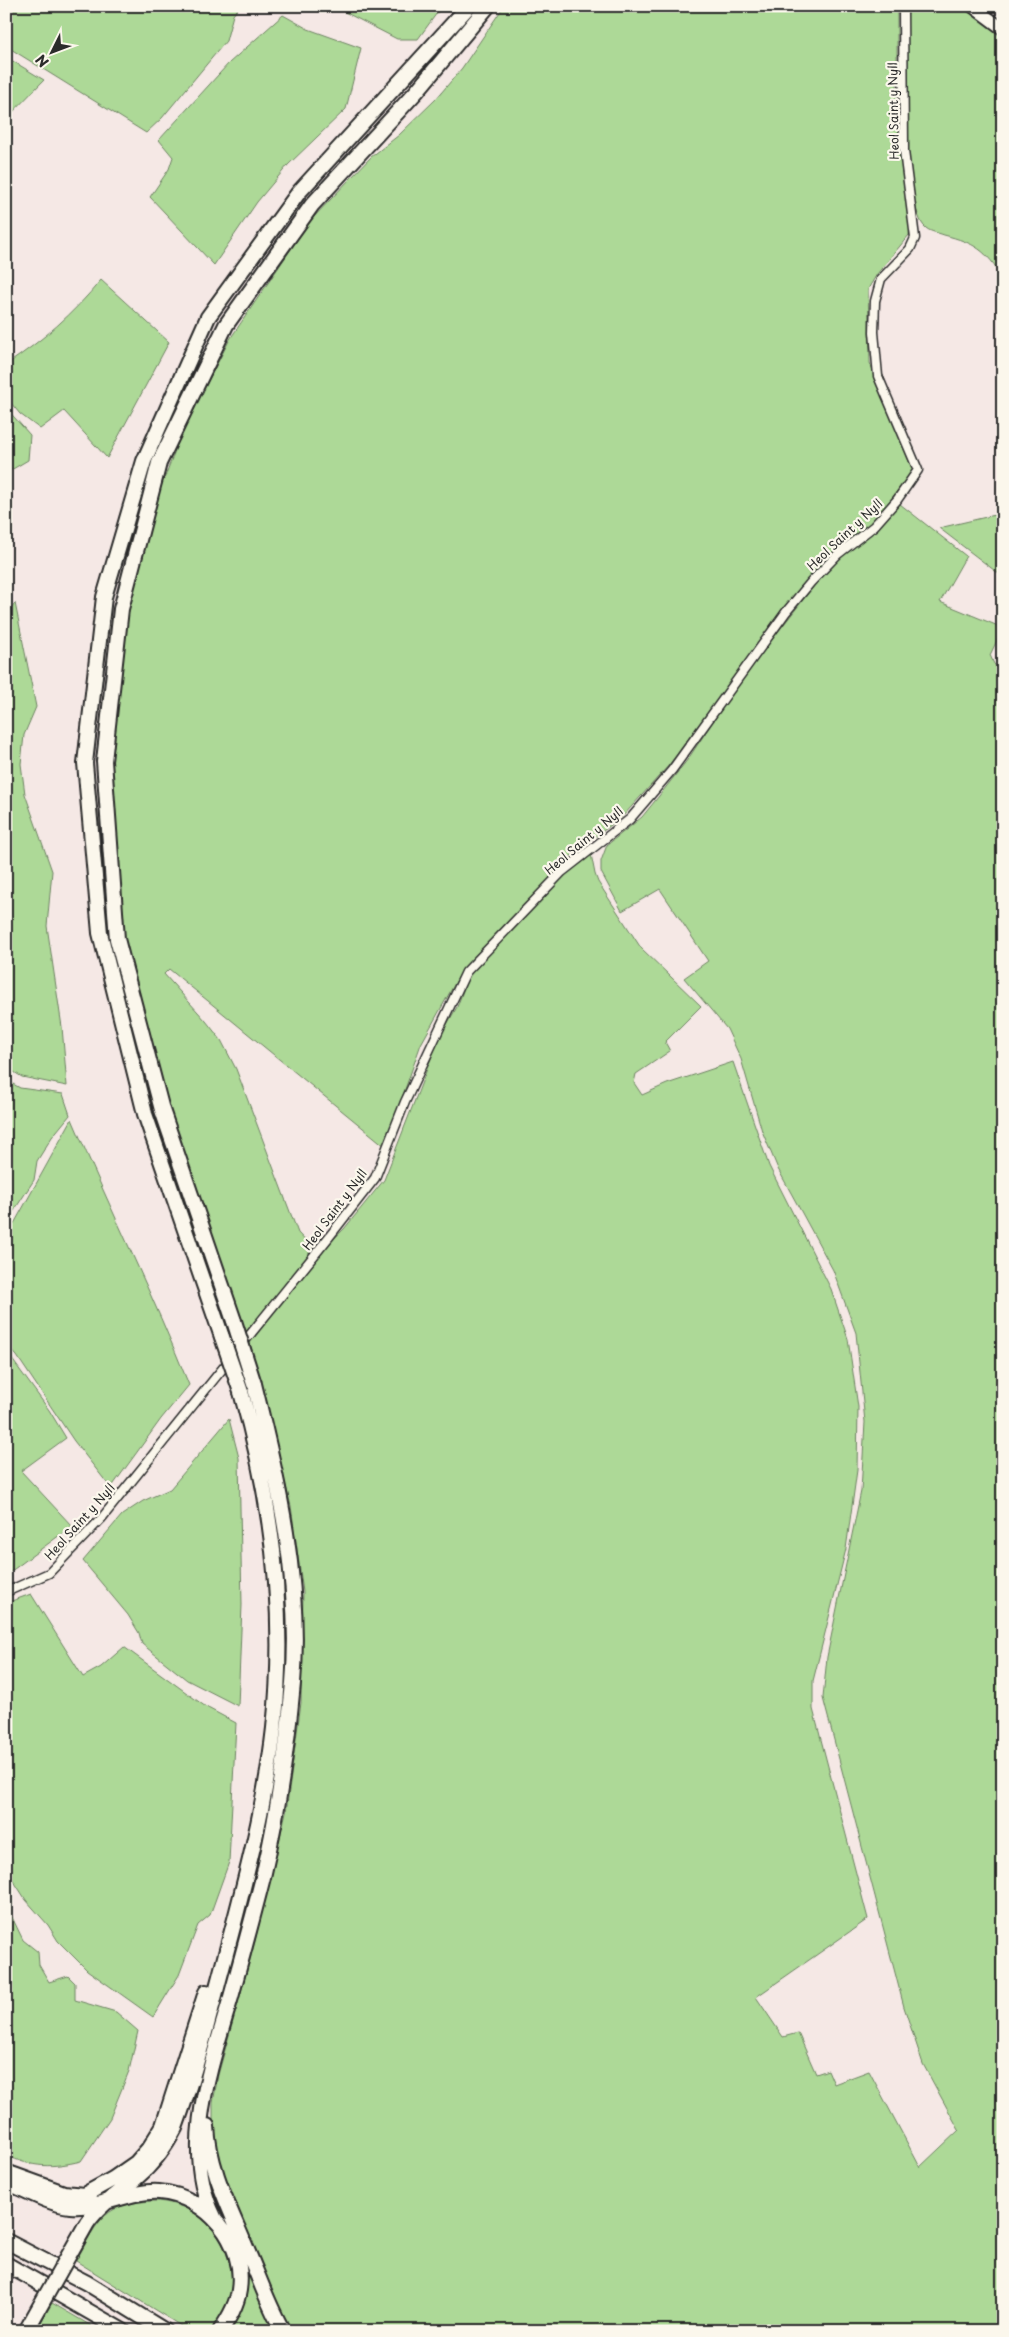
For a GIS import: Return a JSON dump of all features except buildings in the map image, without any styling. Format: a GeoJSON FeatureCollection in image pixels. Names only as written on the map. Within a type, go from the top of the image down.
{"type":"FeatureCollection","features":[{"type":"Feature","properties":{"kind":"highway"},"geometry":{"type":"LineString","coordinates":[[26,2331],[87,2223],[108,2201],[150,2165],[163,2149],[175,2128],[193,2071],[244,1886],[261,1809],[274,1728],[278,1644],[272,1547],[255,1442],[222,1337],[145,1114],[100,932],[85,763],[104,597],[144,461],[208,317],[300,192],[469,6]]}},
{"type":"Feature","properties":{"kind":"highway"},"geometry":{"type":"LineString","coordinates":[[283,2331],[231,2241],[214,2217],[203,2194],[200,2175],[200,2124],[210,2068],[272,1839],[281,1794],[294,1681],[294,1615],[284,1514],[254,1384],[162,1110],[117,939],[104,761],[121,609],[159,463],[226,325],[312,206],[416,92],[488,6]]}},
{"type":"Feature","properties":{"kind":"highway"},"geometry":{"type":"LineString","coordinates":[[6,2172],[64,2193],[84,2195],[127,2170],[150,2147],[168,2112],[219,1950],[244,1886]]}},
{"type":"Feature","properties":{"kind":"highway"},"geometry":{"type":"LineString","coordinates":[[204,2103],[210,2148],[219,2184],[270,2307]]}},
{"type":"Feature","properties":{"kind":"highway"},"geometry":{"type":"LineString","coordinates":[[6,2182],[69,2206],[86,2206],[144,2193],[170,2194],[194,2203],[214,2217]]}},
{"type":"Feature","properties":{"kind":"highway"},"geometry":{"type":"LineString","coordinates":[[6,2241],[87,2283],[164,2331]]}},
{"type":"Feature","properties":{"kind":"highway"},"geometry":{"type":"LineString","coordinates":[[220,2331],[230,2316],[237,2297],[240,2280],[238,2263],[231,2241]]}},
{"type":"Feature","properties":{"kind":"highway"},"geometry":{"type":"LineString","coordinates":[[6,2264],[124,2331]]}},
{"type":"Feature","properties":{"kind":"street","name":"Heol Saint y Nyll"},"geometry":{"type":"LineString","coordinates":[[6,1592],[49,1573],[101,1519],[330,1238],[375,1178],[404,1102],[466,972],[562,872],[630,819],[672,770],[786,612],[810,582],[838,554],[874,526],[897,500],[918,470],[878,376],[875,363],[875,300],[881,279],[910,249],[915,238],[904,151],[903,6]]}},
{"type":"Feature","properties":{"kind":"street"},"geometry":{"type":"LineString","coordinates":[[972,6],[1003,29]]}},
{"type":"Feature","properties":{"kind":"green space"},"geometry":{"type":"Polygon","coordinates":[[[6,6],[240,6],[233,15],[226,41],[162,118],[146,133],[6,46],[6,6]]]}},
{"type":"Feature","properties":{"kind":"green space"},"geometry":{"type":"Polygon","coordinates":[[[333,6],[442,6],[418,39],[397,39],[333,6]]]}},
{"type":"Feature","properties":{"kind":"green space"},"geometry":{"type":"Polygon","coordinates":[[[504,6],[897,6],[897,116],[911,219],[909,235],[877,274],[868,289],[870,363],[913,471],[873,522],[848,540],[802,585],[669,765],[623,816],[575,852],[464,967],[421,1044],[385,1146],[169,969],[164,974],[221,1040],[236,1069],[298,1233],[314,1250],[247,1334],[187,1176],[129,996],[106,756],[124,609],[151,513],[184,427],[230,339],[310,221],[371,157],[399,135],[436,99],[462,68],[504,6]]]}},
{"type":"Feature","properties":{"kind":"green space"},"geometry":{"type":"Polygon","coordinates":[[[905,6],[964,6],[1003,34],[1003,278],[997,268],[979,249],[964,241],[933,232],[926,228],[917,211],[912,186],[907,122],[905,6]]]}},
{"type":"Feature","properties":{"kind":"green space"},"geometry":{"type":"Polygon","coordinates":[[[283,15],[308,29],[361,48],[346,109],[288,165],[257,202],[214,265],[150,197],[169,169],[173,157],[159,140],[229,63],[283,15]]]}},
{"type":"Feature","properties":{"kind":"green space"},"geometry":{"type":"Polygon","coordinates":[[[6,57],[44,80],[6,119],[6,57]]]}},
{"type":"Feature","properties":{"kind":"green space"},"geometry":{"type":"Polygon","coordinates":[[[101,280],[169,342],[107,458],[64,411],[40,429],[20,414],[6,397],[6,365],[57,326],[101,280]]]}},
{"type":"Feature","properties":{"kind":"green space"},"geometry":{"type":"Polygon","coordinates":[[[6,408],[30,435],[28,460],[6,473],[6,408]]]}},
{"type":"Feature","properties":{"kind":"green space"},"geometry":{"type":"Polygon","coordinates":[[[900,504],[966,556],[940,602],[1003,628],[990,655],[994,664],[1003,672],[1003,2331],[292,2331],[279,2307],[221,2171],[213,2125],[213,2103],[218,2075],[253,1949],[286,1812],[301,1703],[303,1592],[291,1506],[249,1340],[320,1252],[344,1229],[384,1180],[439,1038],[457,1007],[469,975],[565,875],[591,854],[598,882],[641,948],[701,1006],[665,1042],[670,1051],[636,1074],[634,1083],[642,1095],[667,1084],[733,1062],[769,1166],[831,1289],[848,1339],[858,1407],[857,1470],[846,1549],[813,1681],[813,1709],[868,1919],[756,1997],[783,2037],[798,2033],[816,2074],[828,2070],[834,2084],[869,2071],[920,2167],[959,2130],[923,2064],[904,2007],[823,1698],[827,1657],[861,1491],[865,1422],[856,1333],[833,1270],[778,1169],[762,1131],[741,1059],[727,1029],[684,978],[708,961],[660,889],[622,911],[601,872],[601,861],[607,845],[642,817],[659,796],[688,759],[744,675],[832,563],[900,504]]]}},
{"type":"Feature","properties":{"kind":"green space"},"geometry":{"type":"Polygon","coordinates":[[[1003,510],[1003,577],[939,528],[995,515],[1003,510]]]}},
{"type":"Feature","properties":{"kind":"green space"},"geometry":{"type":"Polygon","coordinates":[[[15,603],[36,707],[24,735],[21,764],[25,794],[52,871],[47,926],[62,1027],[67,1086],[22,1077],[6,1067],[6,613],[15,603]]]}},
{"type":"Feature","properties":{"kind":"green space"},"geometry":{"type":"Polygon","coordinates":[[[6,1080],[20,1088],[63,1094],[70,1115],[52,1137],[37,1161],[34,1180],[6,1223],[6,1080]]]}},
{"type":"Feature","properties":{"kind":"green space"},"geometry":{"type":"Polygon","coordinates":[[[72,1119],[189,1385],[161,1419],[111,1488],[74,1441],[17,1356],[6,1344],[6,1234],[15,1222],[72,1119]]]}},
{"type":"Feature","properties":{"kind":"green space"},"geometry":{"type":"Polygon","coordinates":[[[6,1351],[49,1410],[66,1438],[21,1471],[72,1526],[6,1575],[6,1351]]]}},
{"type":"Feature","properties":{"kind":"green space"},"geometry":{"type":"Polygon","coordinates":[[[229,1419],[239,1458],[242,1605],[238,1706],[187,1680],[142,1644],[139,1633],[128,1615],[83,1561],[122,1515],[143,1501],[170,1489],[229,1419]]]}},
{"type":"Feature","properties":{"kind":"green space"},"geometry":{"type":"Polygon","coordinates":[[[31,1594],[83,1677],[101,1667],[124,1647],[206,1707],[236,1723],[229,1862],[210,1915],[198,1925],[179,1975],[153,2017],[87,1970],[58,1941],[48,1925],[26,1900],[6,1869],[6,1603],[31,1594]]]}},
{"type":"Feature","properties":{"kind":"green space"},"geometry":{"type":"Polygon","coordinates":[[[10,1913],[23,1940],[38,1952],[39,1965],[49,1982],[68,1976],[75,1983],[75,2000],[116,2012],[138,2031],[129,2071],[110,2118],[81,2161],[43,2166],[6,2155],[6,1916],[10,1913]]]}},
{"type":"Feature","properties":{"kind":"green space"},"geometry":{"type":"Polygon","coordinates":[[[157,2201],[183,2207],[194,2213],[213,2230],[226,2253],[232,2276],[232,2293],[226,2308],[212,2331],[189,2331],[76,2261],[98,2224],[114,2209],[139,2202],[157,2201]]]}},
{"type":"Feature","properties":{"kind":"green space"},"geometry":{"type":"Polygon","coordinates":[[[248,2274],[276,2331],[232,2331],[243,2303],[248,2274]]]}},
{"type":"Feature","properties":{"kind":"green space"},"geometry":{"type":"Polygon","coordinates":[[[52,2303],[100,2331],[36,2331],[52,2303]]]}}]}
